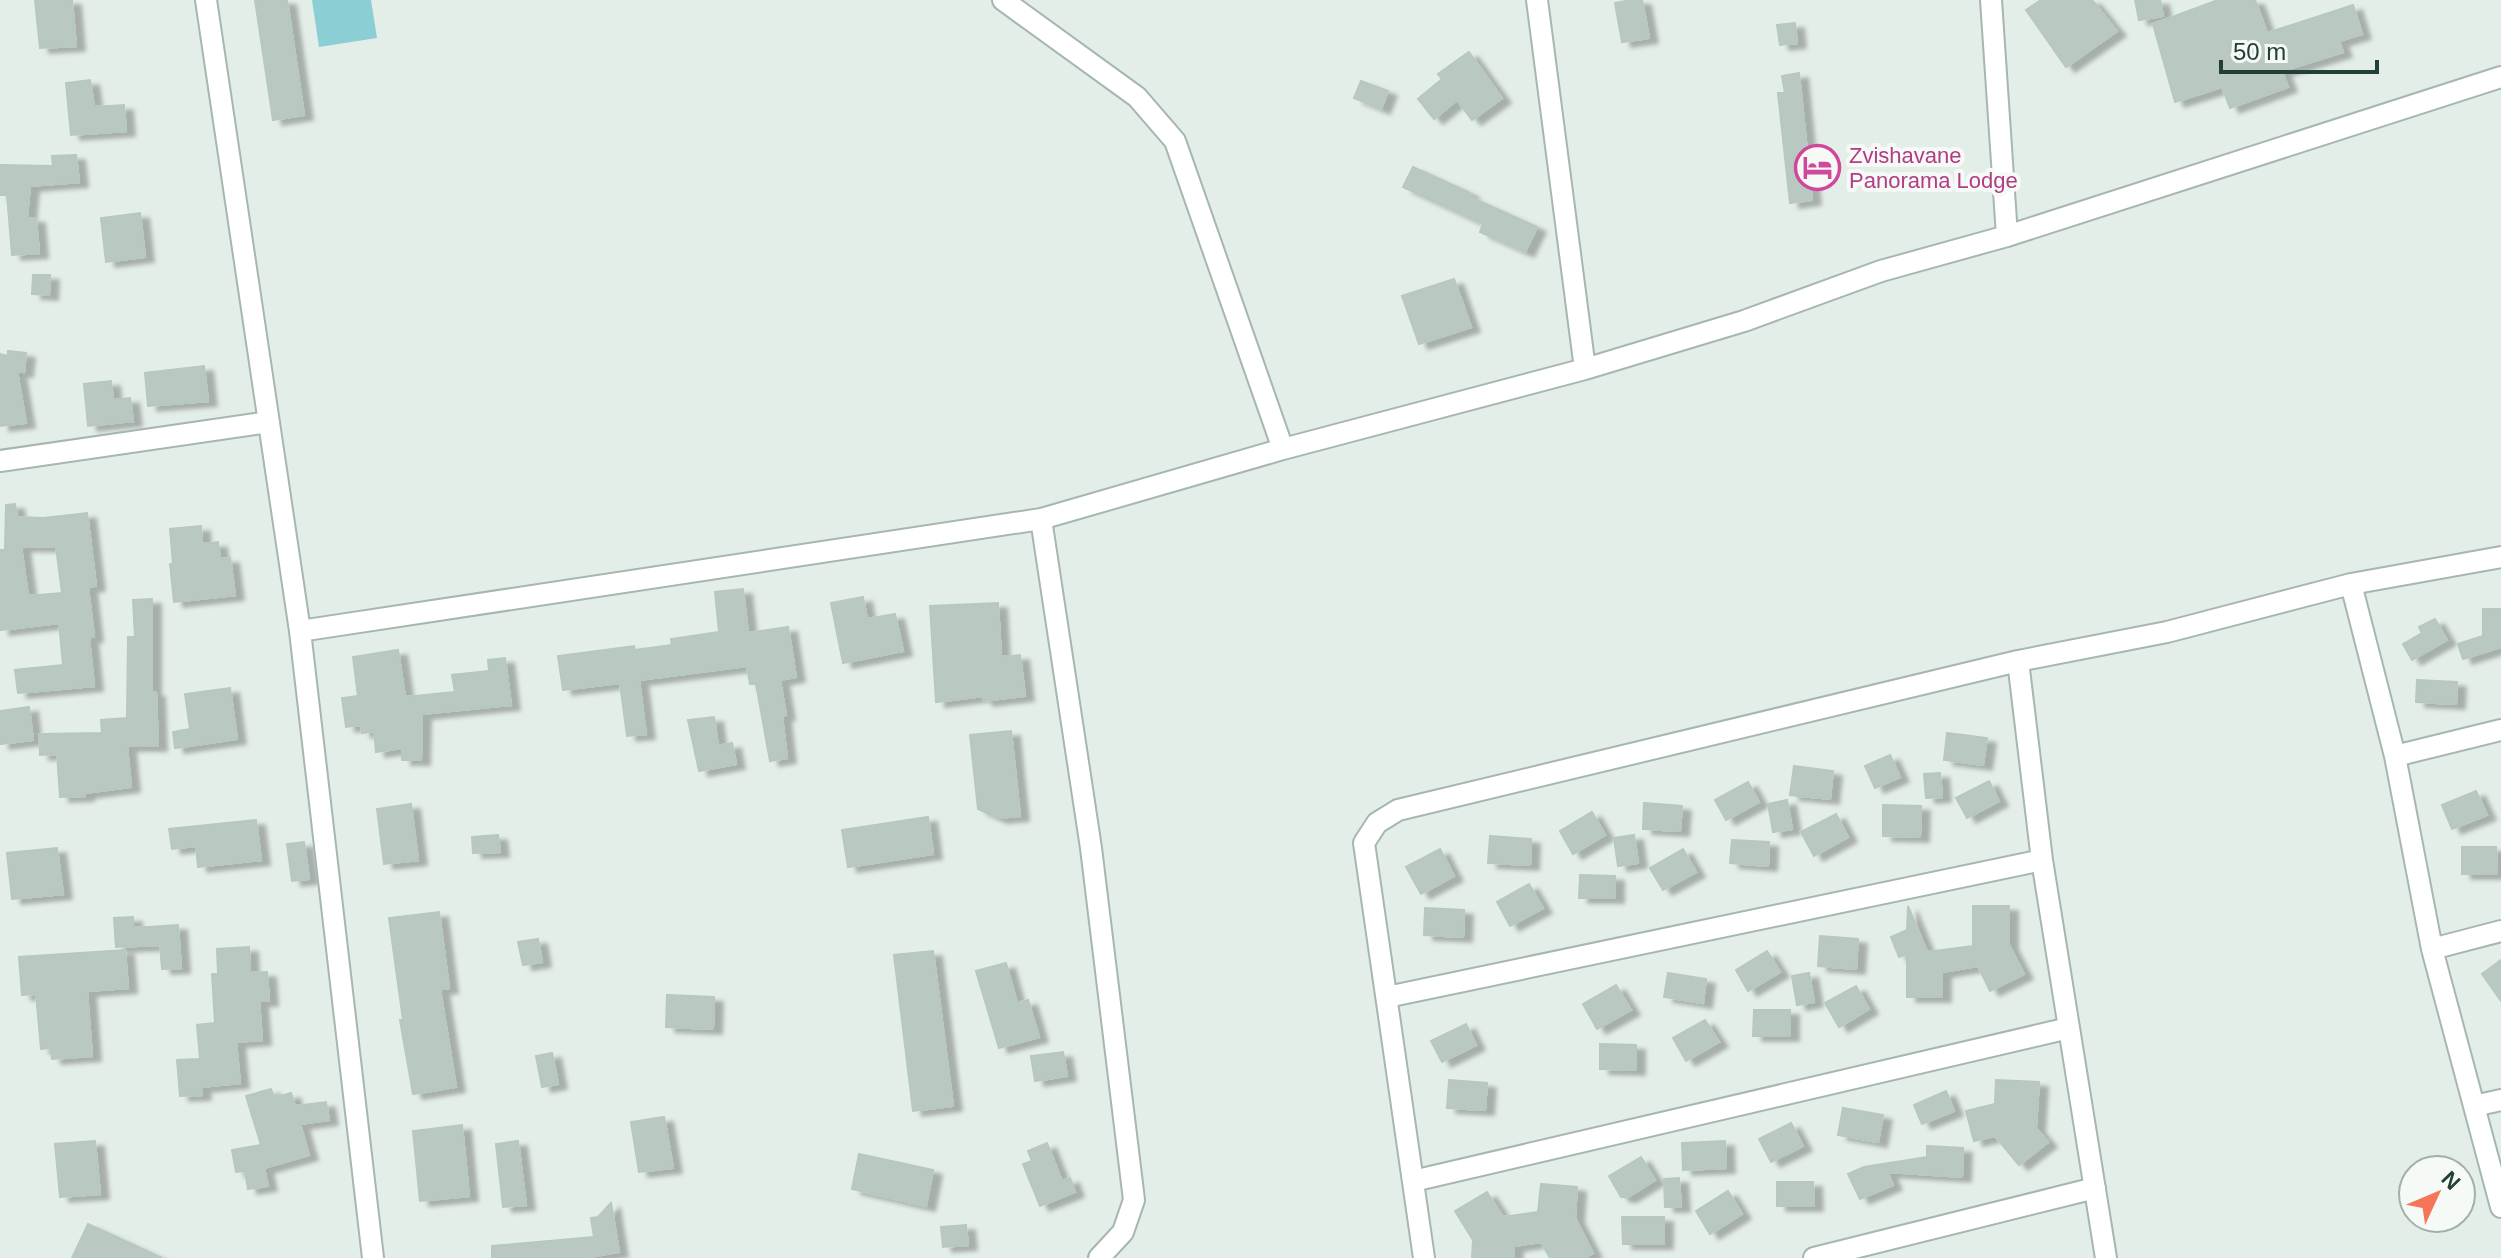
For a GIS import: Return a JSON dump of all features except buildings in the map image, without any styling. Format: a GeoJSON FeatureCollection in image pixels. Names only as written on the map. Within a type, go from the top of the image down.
{"type":"FeatureCollection","features":[{"type":"Feature","properties":{"kind":"street"},"geometry":{"type":"LineString","coordinates":[[206,0],[300,631],[373,1258]]}},
{"type":"Feature","properties":{"kind":"street"},"geometry":{"type":"LineString","coordinates":[[1003,0],[1137,97],[1175,141],[1283,449]]}},
{"type":"Feature","properties":{"kind":"street"},"geometry":{"type":"LineString","coordinates":[[1537,0],[1585,369]]}},
{"type":"Feature","properties":{"kind":"street"},"geometry":{"type":"LineString","coordinates":[[1991,0],[2007,236]]}},
{"type":"Feature","properties":{"kind":"street"},"geometry":{"type":"LineString","coordinates":[[300,631],[1041,519],[1283,449],[1585,369],[1744,321],[1881,271],[2007,236],[2501,77]]}},
{"type":"Feature","properties":{"kind":"street"},"geometry":{"type":"LineString","coordinates":[[0,461],[269,422]]}},
{"type":"Feature","properties":{"kind":"street"},"geometry":{"type":"LineString","coordinates":[[1041,519],[1091,848],[1134,1200],[1123,1232],[1099,1258]]}},
{"type":"Feature","properties":{"kind":"street"},"geometry":{"type":"LineString","coordinates":[[1424,1258],[1364,843],[1377,823],[1398,810],[2018,661],[2167,632],[2351,584],[2501,557]]}},
{"type":"Feature","properties":{"kind":"street"},"geometry":{"type":"LineString","coordinates":[[2351,584],[2395,756],[2432,949],[2501,1207]]}},
{"type":"Feature","properties":{"kind":"street"},"geometry":{"type":"LineString","coordinates":[[2018,661],[2042,860],[2106,1258]]}},
{"type":"Feature","properties":{"kind":"street"},"geometry":{"type":"LineString","coordinates":[[2395,756],[2501,730]]}},
{"type":"Feature","properties":{"kind":"street"},"geometry":{"type":"LineString","coordinates":[[1387,997],[2042,860]]}},
{"type":"Feature","properties":{"kind":"street"},"geometry":{"type":"LineString","coordinates":[[2432,949],[2501,931]]}},
{"type":"Feature","properties":{"kind":"street"},"geometry":{"type":"LineString","coordinates":[[1413,1181],[2069,1028]]}},
{"type":"Feature","properties":{"kind":"street"},"geometry":{"type":"LineString","coordinates":[[2474,1106],[2501,1100]]}},
{"type":"Feature","properties":{"kind":"street"},"geometry":{"type":"LineString","coordinates":[[1814,1258],[2095,1188]]}},
{"type":"Feature","properties":{"kind":"water"},"geometry":{"type":"Polygon","coordinates":[[[312,0],[371,0],[377,38],[319,47],[312,0]]]}},
{"type":"Feature","properties":{"kind":"place","name":"Zvishavane Panorama Lodge"},"geometry":{"type":"Point","coordinates":[1818,168]}}]}
